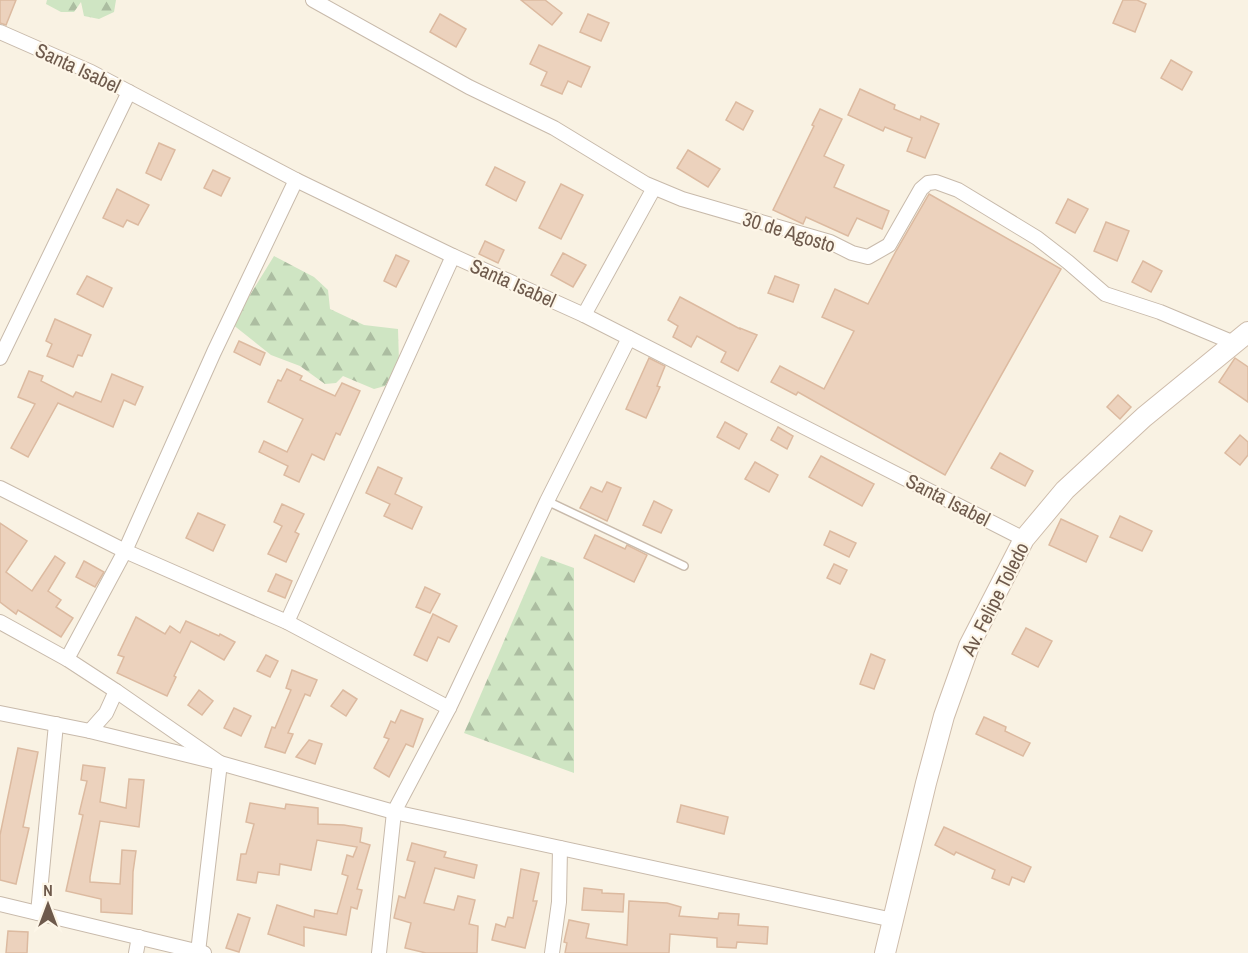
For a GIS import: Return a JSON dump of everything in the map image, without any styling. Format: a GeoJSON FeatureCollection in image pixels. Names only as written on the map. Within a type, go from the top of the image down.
{"type":"FeatureCollection","features":[{"type":"Feature","properties":{"kind":"main road","name":"Av. Felipe Toledo"},"geometry":{"type":"LineString","coordinates":[[885,953],[944,716],[969,646],[1024,539],[1073,483],[1144,417],[1241,337]]}},
{"type":"Feature","properties":{"kind":"street","name":"30 de Agosto"},"geometry":{"type":"LineString","coordinates":[[313,0],[470,87],[554,128],[654,188],[682,199],[831,242],[852,253],[868,257],[889,245],[921,189],[928,183],[936,182],[968,196],[1036,238],[1105,294],[1241,337]]}},
{"type":"Feature","properties":{"kind":"street","name":"Santa Isabel"},"geometry":{"type":"LineString","coordinates":[[0,32],[91,72],[296,180],[453,256],[584,315],[1024,539]]}},
{"type":"Feature","properties":{"kind":"street"},"geometry":{"type":"LineString","coordinates":[[0,358],[129,92]]}},
{"type":"Feature","properties":{"kind":"street"},"geometry":{"type":"LineString","coordinates":[[67,659],[125,551],[214,352],[296,180]]}},
{"type":"Feature","properties":{"kind":"street"},"geometry":{"type":"LineString","coordinates":[[584,315],[654,188]]}},
{"type":"Feature","properties":{"kind":"street"},"geometry":{"type":"LineString","coordinates":[[287,622],[453,256]]}},
{"type":"Feature","properties":{"kind":"street"},"geometry":{"type":"LineString","coordinates":[[380,953],[394,812],[449,708],[547,501],[629,338]]}},
{"type":"Feature","properties":{"kind":"street"},"geometry":{"type":"LineString","coordinates":[[0,488],[125,551],[287,622],[449,708]]}},
{"type":"Feature","properties":{"kind":"street"},"geometry":{"type":"LineString","coordinates":[[0,622],[67,659],[220,763]]}},
{"type":"Feature","properties":{"kind":"street"},"geometry":{"type":"LineString","coordinates":[[90,731],[106,713],[116,691]]}},
{"type":"Feature","properties":{"kind":"street"},"geometry":{"type":"LineString","coordinates":[[0,713],[90,731],[220,763],[394,812],[893,920]]}},
{"type":"Feature","properties":{"kind":"street"},"geometry":{"type":"LineString","coordinates":[[38,913],[56,724]]}},
{"type":"Feature","properties":{"kind":"street"},"geometry":{"type":"LineString","coordinates":[[0,904],[201,952],[220,763]]}},
{"type":"Feature","properties":{"kind":"street"},"geometry":{"type":"LineString","coordinates":[[552,953],[559,902],[560,848]]}},
{"type":"Feature","properties":{"kind":"street"},"geometry":{"type":"LineString","coordinates":[[136,953],[140,938]]}},
{"type":"Feature","properties":{"kind":"lane"},"geometry":{"type":"LineString","coordinates":[[547,501],[684,566]]}},
{"type":"Feature","properties":{"kind":"green space"},"geometry":{"type":"Polygon","coordinates":[[[47,0],[116,0],[114,12],[99,19],[84,16],[81,2],[74,12],[61,12],[46,4],[47,0]]]}},
{"type":"Feature","properties":{"kind":"green space"},"geometry":{"type":"Polygon","coordinates":[[[274,256],[314,277],[328,290],[330,309],[364,325],[398,329],[399,362],[385,386],[374,389],[343,376],[336,383],[325,384],[300,366],[271,355],[232,324],[274,256]]]}},
{"type":"Feature","properties":{"kind":"green space"},"geometry":{"type":"Polygon","coordinates":[[[541,556],[574,568],[574,773],[464,733],[541,556]]]}},
{"type":"Feature","properties":{"kind":"building"},"geometry":{"type":"Polygon","coordinates":[[[0,0],[16,0],[6,25],[0,23],[0,0]]]}},
{"type":"Feature","properties":{"kind":"building"},"geometry":{"type":"Polygon","coordinates":[[[521,0],[545,0],[562,13],[552,25],[521,0]]]}},
{"type":"Feature","properties":{"kind":"building"},"geometry":{"type":"Polygon","coordinates":[[[1123,0],[1137,0],[1146,4],[1135,32],[1113,23],[1123,0]]]}},
{"type":"Feature","properties":{"kind":"building"},"geometry":{"type":"Polygon","coordinates":[[[440,14],[466,29],[456,47],[430,32],[440,14]]]}},
{"type":"Feature","properties":{"kind":"building"},"geometry":{"type":"Polygon","coordinates":[[[588,14],[609,23],[601,41],[580,32],[588,14]]]}},
{"type":"Feature","properties":{"kind":"building"},"geometry":{"type":"Polygon","coordinates":[[[539,45],[590,67],[581,87],[568,81],[562,94],[541,85],[547,72],[530,64],[539,45]]]}},
{"type":"Feature","properties":{"kind":"building"},"geometry":{"type":"Polygon","coordinates":[[[1171,60],[1192,72],[1182,90],[1161,78],[1171,60]]]}},
{"type":"Feature","properties":{"kind":"building"},"geometry":{"type":"Polygon","coordinates":[[[860,89],[895,105],[894,109],[920,120],[921,116],[939,124],[925,158],[907,151],[912,138],[885,127],[883,131],[848,115],[860,89]]]}},
{"type":"Feature","properties":{"kind":"building"},"geometry":{"type":"Polygon","coordinates":[[[736,102],[753,111],[743,130],[726,120],[736,102]]]}},
{"type":"Feature","properties":{"kind":"building"},"geometry":{"type":"Polygon","coordinates":[[[820,109],[842,119],[824,156],[844,165],[834,187],[889,211],[882,229],[857,218],[848,236],[806,217],[803,224],[773,210],[820,109]]]}},
{"type":"Feature","properties":{"kind":"building"},"geometry":{"type":"Polygon","coordinates":[[[159,143],[175,150],[161,180],[146,173],[159,143]]]}},
{"type":"Feature","properties":{"kind":"building"},"geometry":{"type":"Polygon","coordinates":[[[688,150],[720,169],[708,187],[677,168],[688,150]]]}},
{"type":"Feature","properties":{"kind":"building"},"geometry":{"type":"Polygon","coordinates":[[[495,167],[525,182],[516,201],[486,185],[495,167]]]}},
{"type":"Feature","properties":{"kind":"building"},"geometry":{"type":"Polygon","coordinates":[[[213,170],[230,178],[221,196],[204,188],[213,170]]]}},
{"type":"Feature","properties":{"kind":"building"},"geometry":{"type":"Polygon","coordinates":[[[561,184],[583,195],[561,239],[539,228],[561,184]]]}},
{"type":"Feature","properties":{"kind":"building"},"geometry":{"type":"Polygon","coordinates":[[[117,189],[149,205],[138,225],[127,220],[123,227],[103,218],[117,189]]]}},
{"type":"Feature","properties":{"kind":"building"},"geometry":{"type":"Polygon","coordinates":[[[929,194],[1061,269],[945,475],[798,392],[796,395],[771,382],[780,366],[824,389],[854,331],[822,317],[835,289],[868,304],[929,194]]]}},
{"type":"Feature","properties":{"kind":"building"},"geometry":{"type":"Polygon","coordinates":[[[1068,199],[1088,209],[1075,233],[1056,223],[1068,199]]]}},
{"type":"Feature","properties":{"kind":"building"},"geometry":{"type":"Polygon","coordinates":[[[1106,222],[1129,231],[1117,261],[1094,251],[1106,222]]]}},
{"type":"Feature","properties":{"kind":"building"},"geometry":{"type":"Polygon","coordinates":[[[485,241],[504,250],[498,263],[479,254],[485,241]]]}},
{"type":"Feature","properties":{"kind":"building"},"geometry":{"type":"Polygon","coordinates":[[[563,253],[586,265],[573,287],[551,275],[563,253]]]}},
{"type":"Feature","properties":{"kind":"building"},"geometry":{"type":"Polygon","coordinates":[[[396,255],[409,261],[396,287],[384,281],[396,255]]]}},
{"type":"Feature","properties":{"kind":"building"},"geometry":{"type":"Polygon","coordinates":[[[1143,261],[1162,271],[1151,292],[1132,282],[1143,261]]]}},
{"type":"Feature","properties":{"kind":"building"},"geometry":{"type":"Polygon","coordinates":[[[87,276],[112,288],[103,307],[77,294],[87,276]]]}},
{"type":"Feature","properties":{"kind":"building"},"geometry":{"type":"Polygon","coordinates":[[[775,276],[799,285],[793,302],[768,293],[775,276]]]}},
{"type":"Feature","properties":{"kind":"building"},"geometry":{"type":"Polygon","coordinates":[[[680,297],[740,329],[757,335],[738,371],[721,362],[726,352],[697,336],[691,347],[673,337],[678,326],[668,320],[680,297]]]}},
{"type":"Feature","properties":{"kind":"building"},"geometry":{"type":"Polygon","coordinates":[[[55,319],[91,335],[82,356],[78,355],[73,367],[47,356],[52,344],[46,341],[55,319]]]}},
{"type":"Feature","properties":{"kind":"building"},"geometry":{"type":"Polygon","coordinates":[[[239,341],[265,353],[260,365],[234,352],[239,341]]]}},
{"type":"Feature","properties":{"kind":"building"},"geometry":{"type":"Polygon","coordinates":[[[649,358],[665,366],[657,386],[660,387],[646,418],[626,409],[649,358]]]}},
{"type":"Feature","properties":{"kind":"building"},"geometry":{"type":"Polygon","coordinates":[[[1235,358],[1248,367],[1248,402],[1219,382],[1235,358]]]}},
{"type":"Feature","properties":{"kind":"building"},"geometry":{"type":"Polygon","coordinates":[[[287,369],[302,376],[300,380],[335,396],[342,383],[360,391],[340,435],[336,433],[324,460],[312,454],[299,482],[284,475],[288,466],[259,452],[264,441],[287,452],[303,419],[268,402],[278,380],[281,381],[287,369]]]}},
{"type":"Feature","properties":{"kind":"building"},"geometry":{"type":"Polygon","coordinates":[[[29,371],[43,376],[41,381],[73,397],[76,392],[101,402],[112,374],[143,387],[135,405],[124,400],[113,427],[58,403],[28,457],[11,448],[35,404],[18,397],[29,371]]]}},
{"type":"Feature","properties":{"kind":"building"},"geometry":{"type":"Polygon","coordinates":[[[1118,395],[1131,407],[1120,419],[1107,407],[1118,395]]]}},
{"type":"Feature","properties":{"kind":"building"},"geometry":{"type":"Polygon","coordinates":[[[725,422],[747,434],[739,449],[717,437],[725,422]]]}},
{"type":"Feature","properties":{"kind":"building"},"geometry":{"type":"Polygon","coordinates":[[[778,427],[793,436],[787,449],[771,440],[778,427]]]}},
{"type":"Feature","properties":{"kind":"building"},"geometry":{"type":"Polygon","coordinates":[[[1240,435],[1248,442],[1248,455],[1240,465],[1225,453],[1240,435]]]}},
{"type":"Feature","properties":{"kind":"building"},"geometry":{"type":"Polygon","coordinates":[[[1000,453],[1033,471],[1025,486],[991,468],[1000,453]]]}},
{"type":"Feature","properties":{"kind":"building"},"geometry":{"type":"Polygon","coordinates":[[[821,456],[874,484],[862,506],[809,477],[821,456]]]}},
{"type":"Feature","properties":{"kind":"building"},"geometry":{"type":"Polygon","coordinates":[[[755,462],[778,475],[769,492],[745,479],[755,462]]]}},
{"type":"Feature","properties":{"kind":"building"},"geometry":{"type":"Polygon","coordinates":[[[378,467],[402,478],[395,494],[422,507],[412,529],[384,516],[390,504],[366,493],[378,467]]]}},
{"type":"Feature","properties":{"kind":"building"},"geometry":{"type":"Polygon","coordinates":[[[607,482],[621,488],[607,521],[580,508],[591,487],[602,492],[607,482]]]}},
{"type":"Feature","properties":{"kind":"building"},"geometry":{"type":"Polygon","coordinates":[[[654,501],[672,510],[661,533],[643,525],[654,501]]]}},
{"type":"Feature","properties":{"kind":"building"},"geometry":{"type":"Polygon","coordinates":[[[282,504],[304,514],[295,532],[299,534],[286,562],[268,554],[282,526],[274,522],[282,504]]]}},
{"type":"Feature","properties":{"kind":"building"},"geometry":{"type":"Polygon","coordinates":[[[198,513],[225,525],[213,551],[186,538],[198,513]]]}},
{"type":"Feature","properties":{"kind":"building"},"geometry":{"type":"Polygon","coordinates":[[[1120,516],[1152,531],[1142,551],[1110,537],[1120,516]]]}},
{"type":"Feature","properties":{"kind":"building"},"geometry":{"type":"Polygon","coordinates":[[[1061,519],[1098,536],[1086,562],[1049,545],[1061,519]]]}},
{"type":"Feature","properties":{"kind":"building"},"geometry":{"type":"Polygon","coordinates":[[[0,523],[27,541],[6,572],[32,591],[55,556],[65,563],[48,591],[61,600],[56,607],[73,618],[61,637],[18,610],[16,614],[0,602],[0,523]]]}},
{"type":"Feature","properties":{"kind":"building"},"geometry":{"type":"Polygon","coordinates":[[[830,531],[856,543],[849,557],[824,545],[830,531]]]}},
{"type":"Feature","properties":{"kind":"building"},"geometry":{"type":"Polygon","coordinates":[[[595,535],[625,549],[627,545],[647,555],[634,582],[584,558],[595,535]]]}},
{"type":"Feature","properties":{"kind":"building"},"geometry":{"type":"Polygon","coordinates":[[[84,561],[104,572],[95,587],[76,577],[84,561]]]}},
{"type":"Feature","properties":{"kind":"building"},"geometry":{"type":"Polygon","coordinates":[[[834,564],[847,570],[840,584],[827,578],[834,564]]]}},
{"type":"Feature","properties":{"kind":"building"},"geometry":{"type":"Polygon","coordinates":[[[276,574],[292,581],[285,598],[268,591],[276,574]]]}},
{"type":"Feature","properties":{"kind":"building"},"geometry":{"type":"Polygon","coordinates":[[[425,587],[440,594],[430,613],[416,607],[425,587]]]}},
{"type":"Feature","properties":{"kind":"building"},"geometry":{"type":"Polygon","coordinates":[[[433,614],[457,626],[449,642],[438,637],[427,661],[414,655],[433,614]]]}},
{"type":"Feature","properties":{"kind":"building"},"geometry":{"type":"Polygon","coordinates":[[[136,617],[165,634],[170,626],[180,633],[186,621],[235,642],[224,660],[191,641],[167,696],[117,673],[124,657],[118,655],[136,617]]]}},
{"type":"Feature","properties":{"kind":"building"},"geometry":{"type":"Polygon","coordinates":[[[1026,628],[1052,641],[1038,667],[1012,654],[1026,628]]]}},
{"type":"Feature","properties":{"kind":"building"},"geometry":{"type":"Polygon","coordinates":[[[871,654],[885,660],[874,689],[860,684],[871,654]]]}},
{"type":"Feature","properties":{"kind":"building"},"geometry":{"type":"Polygon","coordinates":[[[266,655],[278,661],[270,677],[257,671],[266,655]]]}},
{"type":"Feature","properties":{"kind":"building"},"geometry":{"type":"Polygon","coordinates":[[[292,670],[317,680],[310,696],[305,694],[288,733],[293,734],[285,753],[265,747],[272,727],[275,728],[291,690],[286,688],[292,670]]]}},
{"type":"Feature","properties":{"kind":"building"},"geometry":{"type":"Polygon","coordinates":[[[199,690],[213,701],[202,715],[188,705],[199,690]]]}},
{"type":"Feature","properties":{"kind":"building"},"geometry":{"type":"Polygon","coordinates":[[[343,690],[357,699],[346,716],[331,706],[343,690]]]}},
{"type":"Feature","properties":{"kind":"building"},"geometry":{"type":"Polygon","coordinates":[[[234,708],[251,716],[241,736],[224,728],[234,708]]]}},
{"type":"Feature","properties":{"kind":"building"},"geometry":{"type":"Polygon","coordinates":[[[401,710],[423,719],[413,747],[406,744],[389,777],[374,768],[389,739],[384,737],[391,721],[395,723],[401,710]]]}},
{"type":"Feature","properties":{"kind":"building"},"geometry":{"type":"Polygon","coordinates":[[[984,717],[1006,727],[1005,731],[1030,743],[1023,756],[976,734],[984,717]]]}},
{"type":"Feature","properties":{"kind":"building"},"geometry":{"type":"Polygon","coordinates":[[[309,740],[322,744],[315,764],[296,757],[309,740]]]}},
{"type":"Feature","properties":{"kind":"building"},"geometry":{"type":"Polygon","coordinates":[[[18,748],[38,752],[23,827],[29,828],[16,884],[0,880],[0,835],[18,748]]]}},
{"type":"Feature","properties":{"kind":"building"},"geometry":{"type":"Polygon","coordinates":[[[83,765],[105,768],[100,802],[126,808],[129,779],[144,780],[139,827],[100,821],[90,877],[90,882],[120,884],[122,850],[136,851],[132,914],[101,912],[101,899],[66,891],[83,815],[79,814],[87,781],[81,780],[83,765]]]}},
{"type":"Feature","properties":{"kind":"building"},"geometry":{"type":"Polygon","coordinates":[[[250,803],[285,809],[286,804],[318,808],[318,824],[362,828],[360,842],[370,845],[357,889],[362,890],[357,909],[351,907],[346,935],[304,927],[304,946],[268,934],[277,905],[314,917],[315,910],[337,914],[348,876],[342,874],[347,855],[353,857],[357,847],[317,840],[311,870],[280,864],[279,875],[258,872],[256,883],[237,880],[241,854],[246,854],[254,824],[246,822],[250,803]]]}},
{"type":"Feature","properties":{"kind":"building"},"geometry":{"type":"Polygon","coordinates":[[[681,805],[728,817],[724,834],[677,822],[681,805]]]}},
{"type":"Feature","properties":{"kind":"building"},"geometry":{"type":"Polygon","coordinates":[[[944,827],[1031,867],[1024,882],[1012,877],[1009,885],[992,878],[995,870],[956,852],[954,855],[935,845],[944,827]]]}},
{"type":"Feature","properties":{"kind":"building"},"geometry":{"type":"Polygon","coordinates":[[[412,843],[446,852],[444,857],[477,865],[474,878],[435,868],[424,903],[454,910],[458,896],[475,900],[469,924],[478,926],[477,953],[426,953],[405,948],[411,923],[394,918],[399,896],[405,898],[415,862],[407,860],[412,843]]]}},
{"type":"Feature","properties":{"kind":"building"},"geometry":{"type":"Polygon","coordinates":[[[521,869],[539,873],[533,901],[537,901],[525,948],[492,940],[496,924],[505,927],[508,917],[513,918],[521,869]]]}},
{"type":"Feature","properties":{"kind":"building"},"geometry":{"type":"Polygon","coordinates":[[[584,888],[602,890],[602,893],[624,894],[623,912],[582,910],[584,888]]]}},
{"type":"Feature","properties":{"kind":"building"},"geometry":{"type":"Polygon","coordinates":[[[629,901],[667,903],[681,907],[679,916],[718,919],[719,913],[739,914],[738,925],[768,927],[767,944],[737,942],[736,948],[717,947],[717,938],[670,934],[669,953],[565,953],[567,943],[564,942],[569,920],[589,924],[586,938],[627,945],[629,901]]]}},
{"type":"Feature","properties":{"kind":"building"},"geometry":{"type":"Polygon","coordinates":[[[238,914],[250,918],[239,952],[226,948],[238,914]]]}},
{"type":"Feature","properties":{"kind":"building"},"geometry":{"type":"Polygon","coordinates":[[[8,931],[28,932],[27,953],[6,953],[8,931]]]}}]}
